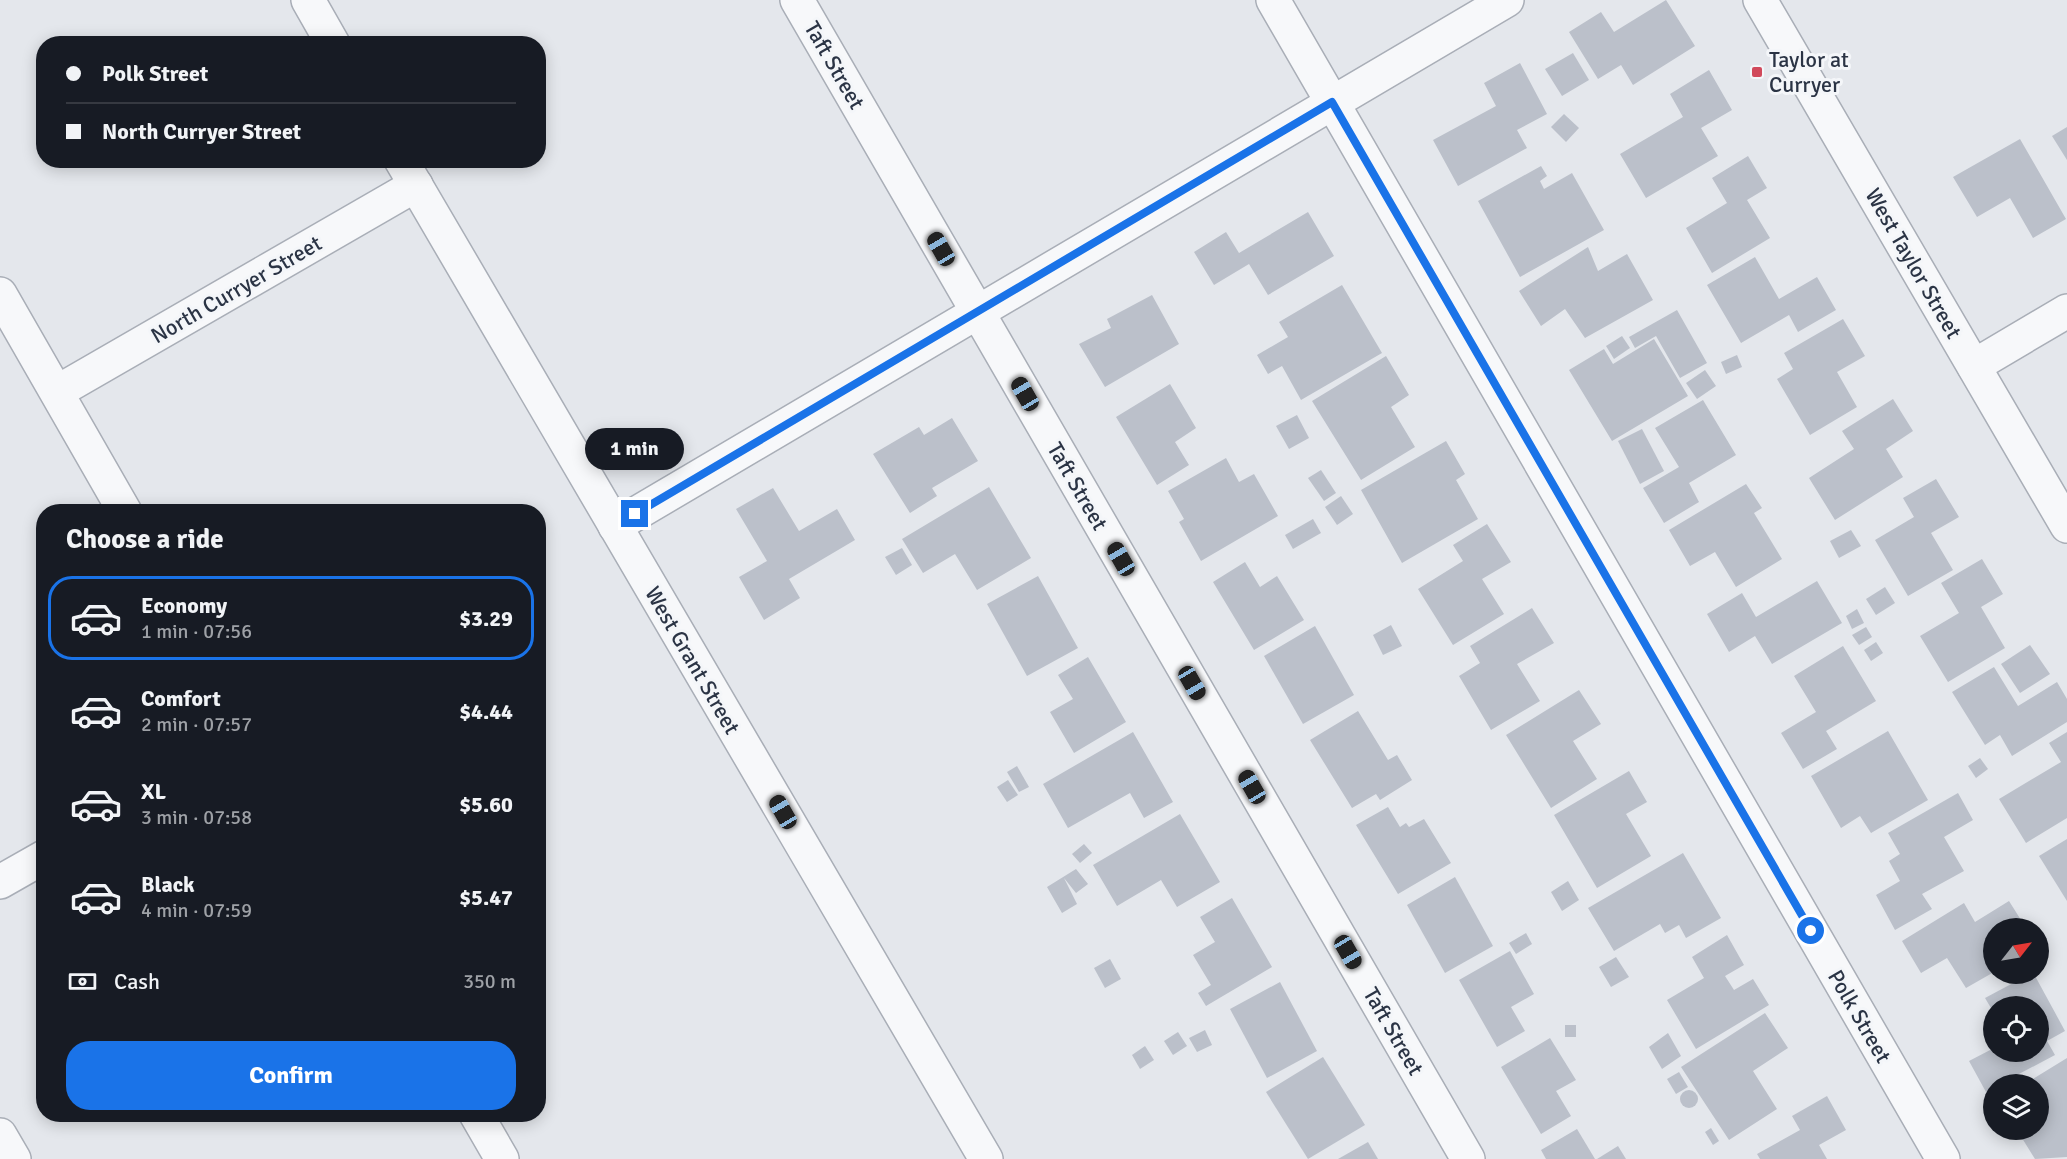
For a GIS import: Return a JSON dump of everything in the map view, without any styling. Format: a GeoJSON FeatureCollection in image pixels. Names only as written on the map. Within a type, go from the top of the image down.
{"type":"FeatureCollection","features":[{"type":"Feature","properties":{"kind":"street"},"geometry":{"type":"LineString","coordinates":[[308,0],[328,36]]}},
{"type":"Feature","properties":{"kind":"street","name":"Taft Street"},"geometry":{"type":"LineString","coordinates":[[797,0],[1468,1159]]}},
{"type":"Feature","properties":{"kind":"street","name":"Polk Street"},"geometry":{"type":"LineString","coordinates":[[1273,0],[1943,1159]]}},
{"type":"Feature","properties":{"kind":"street"},"geometry":{"type":"LineString","coordinates":[[615,526],[1507,0]]}},
{"type":"Feature","properties":{"kind":"street","name":"West Taylor Street"},"geometry":{"type":"LineString","coordinates":[[1760,0],[2067,526]]}},
{"type":"Feature","properties":{"kind":"street","name":"North Curryer Street"},"geometry":{"type":"LineString","coordinates":[[57,392],[408,173]]}},
{"type":"Feature","properties":{"kind":"street","name":"West Grant Street"},"geometry":{"type":"LineString","coordinates":[[408,173],[986,1159]]}},
{"type":"Feature","properties":{"kind":"street"},"geometry":{"type":"LineString","coordinates":[[0,294],[120,504]]}},
{"type":"Feature","properties":{"kind":"street"},"geometry":{"type":"LineString","coordinates":[[1974,366],[2067,311]]}},
{"type":"Feature","properties":{"kind":"street"},"geometry":{"type":"LineString","coordinates":[[0,882],[36,862]]}},
{"type":"Feature","properties":{"kind":"street"},"geometry":{"type":"LineString","coordinates":[[481,1122],[502,1159]]}},
{"type":"Feature","properties":{"kind":"street"},"geometry":{"type":"LineString","coordinates":[[0,1135],[14,1159]]}},
{"type":"Feature","properties":{"kind":"building"},"geometry":{"type":"Polygon","coordinates":[[[1666,0],[1695,46],[1633,85],[1621,65],[1598,79],[1569,32],[1601,12],[1614,32],[1666,0]]]}},
{"type":"Feature","properties":{"kind":"building"},"geometry":{"type":"Polygon","coordinates":[[[1573,53],[1589,80],[1562,96],[1545,69],[1573,53]]]}},
{"type":"Feature","properties":{"kind":"building"},"geometry":{"type":"Polygon","coordinates":[[[1520,63],[1547,114],[1517,130],[1527,148],[1458,186],[1433,140],[1496,106],[1484,83],[1520,63]]]}},
{"type":"Feature","properties":{"kind":"building"},"geometry":{"type":"Polygon","coordinates":[[[1709,70],[1732,110],[1701,128],[1718,156],[1646,198],[1620,154],[1683,117],[1670,94],[1709,70]]]}},
{"type":"Feature","properties":{"kind":"building"},"geometry":{"type":"Polygon","coordinates":[[[1564,114],[1579,128],[1566,142],[1551,127],[1564,114]]]}},
{"type":"Feature","properties":{"kind":"building"},"geometry":{"type":"Polygon","coordinates":[[[2067,127],[2067,160],[2052,136],[2067,127]]]}},
{"type":"Feature","properties":{"kind":"building"},"geometry":{"type":"Polygon","coordinates":[[[2020,139],[2066,219],[2033,238],[2010,198],[1977,217],[1953,177],[2020,139]]]}},
{"type":"Feature","properties":{"kind":"building"},"geometry":{"type":"Polygon","coordinates":[[[1748,156],[1767,188],[1747,200],[1770,238],[1712,273],[1686,228],[1727,203],[1712,178],[1748,156]]]}},
{"type":"Feature","properties":{"kind":"building"},"geometry":{"type":"Polygon","coordinates":[[[1541,166],[1547,176],[1540,181],[1544,189],[1572,173],[1604,230],[1520,277],[1478,201],[1541,166]]]}},
{"type":"Feature","properties":{"kind":"building"},"geometry":{"type":"Polygon","coordinates":[[[1308,212],[1334,256],[1268,295],[1249,264],[1214,285],[1194,252],[1226,232],[1239,253],[1308,212]]]}},
{"type":"Feature","properties":{"kind":"building"},"geometry":{"type":"Polygon","coordinates":[[[1588,247],[1598,271],[1627,254],[1653,300],[1585,338],[1565,309],[1541,326],[1519,291],[1588,247]]]}},
{"type":"Feature","properties":{"kind":"building"},"geometry":{"type":"Polygon","coordinates":[[[1755,257],[1779,299],[1817,277],[1836,310],[1798,332],[1789,315],[1741,343],[1707,285],[1755,257]]]}},
{"type":"Feature","properties":{"kind":"building"},"geometry":{"type":"Polygon","coordinates":[[[1342,285],[1382,353],[1301,400],[1282,366],[1268,374],[1257,355],[1288,337],[1279,322],[1342,285]]]}},
{"type":"Feature","properties":{"kind":"building"},"geometry":{"type":"Polygon","coordinates":[[[1152,295],[1179,344],[1105,387],[1079,344],[1111,328],[1107,319],[1152,295]]]}},
{"type":"Feature","properties":{"kind":"building"},"geometry":{"type":"Polygon","coordinates":[[[1677,310],[1707,363],[1680,378],[1656,336],[1635,348],[1629,337],[1677,310]]]}},
{"type":"Feature","properties":{"kind":"building"},"geometry":{"type":"Polygon","coordinates":[[[1843,319],[1865,356],[1837,372],[1857,407],[1810,435],[1777,379],[1793,369],[1784,353],[1843,319]]]}},
{"type":"Feature","properties":{"kind":"building"},"geometry":{"type":"Polygon","coordinates":[[[1622,336],[1630,348],[1614,359],[1606,346],[1622,336]]]}},
{"type":"Feature","properties":{"kind":"building"},"geometry":{"type":"Polygon","coordinates":[[[1654,339],[1688,396],[1612,441],[1569,370],[1604,349],[1613,364],[1654,339]]]}},
{"type":"Feature","properties":{"kind":"building"},"geometry":{"type":"Polygon","coordinates":[[[1737,355],[1742,367],[1726,374],[1721,362],[1737,355]]]}},
{"type":"Feature","properties":{"kind":"building"},"geometry":{"type":"Polygon","coordinates":[[[1386,356],[1409,395],[1391,407],[1415,447],[1361,480],[1312,401],[1386,356]]]}},
{"type":"Feature","properties":{"kind":"building"},"geometry":{"type":"Polygon","coordinates":[[[1705,370],[1716,386],[1697,399],[1686,383],[1705,370]]]}},
{"type":"Feature","properties":{"kind":"building"},"geometry":{"type":"Polygon","coordinates":[[[1170,384],[1196,428],[1175,442],[1189,465],[1157,485],[1116,417],[1170,384]]]}},
{"type":"Feature","properties":{"kind":"building"},"geometry":{"type":"Polygon","coordinates":[[[1893,399],[1913,431],[1886,449],[1903,477],[1835,520],[1809,478],[1854,449],[1842,431],[1893,399]]]}},
{"type":"Feature","properties":{"kind":"building"},"geometry":{"type":"Polygon","coordinates":[[[1703,400],[1736,455],[1689,483],[1699,502],[1664,523],[1643,488],[1679,467],[1655,428],[1703,400]]]}},
{"type":"Feature","properties":{"kind":"building"},"geometry":{"type":"Polygon","coordinates":[[[1297,415],[1309,438],[1289,449],[1276,426],[1297,415]]]}},
{"type":"Feature","properties":{"kind":"building"},"geometry":{"type":"Polygon","coordinates":[[[952,418],[978,461],[932,488],[937,496],[910,513],[873,454],[919,427],[924,435],[952,418]]]}},
{"type":"Feature","properties":{"kind":"building"},"geometry":{"type":"Polygon","coordinates":[[[1642,429],[1664,471],[1640,484],[1618,441],[1642,429]]]}},
{"type":"Feature","properties":{"kind":"building"},"geometry":{"type":"Polygon","coordinates":[[[1446,441],[1465,474],[1456,480],[1478,519],[1402,563],[1361,490],[1446,441]]]}},
{"type":"Feature","properties":{"kind":"building"},"geometry":{"type":"Polygon","coordinates":[[[1226,458],[1239,482],[1254,474],[1278,516],[1201,561],[1179,522],[1184,519],[1168,491],[1226,458]]]}},
{"type":"Feature","properties":{"kind":"building"},"geometry":{"type":"Polygon","coordinates":[[[1321,470],[1336,493],[1324,501],[1308,478],[1321,470]]]}},
{"type":"Feature","properties":{"kind":"building"},"geometry":{"type":"Polygon","coordinates":[[[1936,479],[1959,517],[1931,533],[1953,570],[1908,596],[1875,540],[1914,517],[1903,498],[1936,479]]]}},
{"type":"Feature","properties":{"kind":"building"},"geometry":{"type":"Polygon","coordinates":[[[1746,484],[1762,508],[1754,513],[1782,559],[1736,587],[1715,552],[1690,566],[1669,530],[1746,484]]]}},
{"type":"Feature","properties":{"kind":"building"},"geometry":{"type":"Polygon","coordinates":[[[989,487],[1031,558],[977,590],[955,554],[923,573],[902,539],[989,487]]]}},
{"type":"Feature","properties":{"kind":"building"},"geometry":{"type":"Polygon","coordinates":[[[773,488],[799,531],[837,509],[855,540],[789,579],[800,598],[764,620],[739,577],[767,561],[736,509],[773,488]]]}},
{"type":"Feature","properties":{"kind":"building"},"geometry":{"type":"Polygon","coordinates":[[[1341,496],[1353,514],[1337,525],[1325,507],[1341,496]]]}},
{"type":"Feature","properties":{"kind":"building"},"geometry":{"type":"Polygon","coordinates":[[[1313,519],[1321,533],[1293,549],[1285,535],[1313,519]]]}},
{"type":"Feature","properties":{"kind":"building"},"geometry":{"type":"Polygon","coordinates":[[[1487,524],[1511,562],[1482,579],[1504,614],[1453,645],[1418,589],[1463,561],[1453,545],[1487,524]]]}},
{"type":"Feature","properties":{"kind":"building"},"geometry":{"type":"Polygon","coordinates":[[[1851,530],[1861,546],[1839,558],[1830,541],[1851,530]]]}},
{"type":"Feature","properties":{"kind":"building"},"geometry":{"type":"Polygon","coordinates":[[[902,548],[912,565],[896,575],[885,557],[902,548]]]}},
{"type":"Feature","properties":{"kind":"building"},"geometry":{"type":"Polygon","coordinates":[[[1982,559],[2003,594],[1981,607],[2005,648],[1948,682],[1920,636],[1959,613],[1941,583],[1982,559]]]}},
{"type":"Feature","properties":{"kind":"building"},"geometry":{"type":"Polygon","coordinates":[[[1245,562],[1260,587],[1277,576],[1304,620],[1254,650],[1213,582],[1245,562]]]}},
{"type":"Feature","properties":{"kind":"building"},"geometry":{"type":"Polygon","coordinates":[[[1038,576],[1078,648],[1027,676],[987,604],[1038,576]]]}},
{"type":"Feature","properties":{"kind":"building"},"geometry":{"type":"Polygon","coordinates":[[[1817,581],[1842,623],[1772,664],[1755,636],[1729,652],[1707,614],[1742,593],[1756,617],[1817,581]]]}},
{"type":"Feature","properties":{"kind":"building"},"geometry":{"type":"Polygon","coordinates":[[[1885,587],[1895,603],[1876,615],[1866,599],[1885,587]]]}},
{"type":"Feature","properties":{"kind":"building"},"geometry":{"type":"Polygon","coordinates":[[[1532,608],[1554,643],[1517,664],[1540,701],[1491,730],[1459,676],[1480,663],[1470,646],[1532,608]]]}},
{"type":"Feature","properties":{"kind":"building"},"geometry":{"type":"Polygon","coordinates":[[[1857,609],[1864,623],[1852,629],[1846,616],[1857,609]]]}},
{"type":"Feature","properties":{"kind":"building"},"geometry":{"type":"Polygon","coordinates":[[[1391,625],[1402,646],[1383,655],[1373,635],[1391,625]]]}},
{"type":"Feature","properties":{"kind":"building"},"geometry":{"type":"Polygon","coordinates":[[[1315,626],[1354,695],[1303,724],[1264,656],[1315,626]]]}},
{"type":"Feature","properties":{"kind":"building"},"geometry":{"type":"Polygon","coordinates":[[[1866,627],[1872,637],[1859,645],[1852,635],[1866,627]]]}},
{"type":"Feature","properties":{"kind":"building"},"geometry":{"type":"Polygon","coordinates":[[[1876,642],[1883,653],[1871,661],[1864,650],[1876,642]]]}},
{"type":"Feature","properties":{"kind":"building"},"geometry":{"type":"Polygon","coordinates":[[[2030,645],[2050,674],[2020,693],[2001,664],[2030,645]]]}},
{"type":"Feature","properties":{"kind":"building"},"geometry":{"type":"Polygon","coordinates":[[[1843,646],[1876,701],[1826,731],[1837,749],[1803,769],[1781,733],[1816,712],[1794,676],[1843,646]]]}},
{"type":"Feature","properties":{"kind":"building"},"geometry":{"type":"Polygon","coordinates":[[[1088,657],[1126,722],[1074,753],[1050,712],[1073,699],[1058,675],[1088,657]]]}},
{"type":"Feature","properties":{"kind":"building"},"geometry":{"type":"Polygon","coordinates":[[[1994,667],[2018,706],[2057,682],[2067,699],[2067,722],[2012,756],[2000,735],[1985,745],[1952,692],[1994,667]]]}},
{"type":"Feature","properties":{"kind":"building"},"geometry":{"type":"Polygon","coordinates":[[[1579,690],[1601,724],[1573,741],[1597,779],[1551,808],[1506,735],[1579,690]]]}},
{"type":"Feature","properties":{"kind":"building"},"geometry":{"type":"Polygon","coordinates":[[[1358,711],[1388,760],[1397,755],[1412,780],[1380,800],[1376,794],[1352,808],[1310,740],[1358,711]]]}},
{"type":"Feature","properties":{"kind":"building"},"geometry":{"type":"Polygon","coordinates":[[[1888,731],[1928,800],[1871,833],[1860,816],[1841,828],[1811,776],[1888,731]]]}},
{"type":"Feature","properties":{"kind":"building"},"geometry":{"type":"Polygon","coordinates":[[[1133,732],[1173,802],[1144,818],[1130,793],[1068,828],[1043,784],[1133,732]]]}},
{"type":"Feature","properties":{"kind":"building"},"geometry":{"type":"Polygon","coordinates":[[[2067,732],[2067,818],[2026,843],[1999,799],[2061,762],[2049,743],[2067,732]]]}},
{"type":"Feature","properties":{"kind":"building"},"geometry":{"type":"Polygon","coordinates":[[[1980,758],[1988,769],[1976,778],[1968,766],[1980,758]]]}},
{"type":"Feature","properties":{"kind":"building"},"geometry":{"type":"Polygon","coordinates":[[[1017,766],[1029,787],[1019,792],[1007,772],[1017,766]]]}},
{"type":"Feature","properties":{"kind":"building"},"geometry":{"type":"Polygon","coordinates":[[[1629,771],[1647,802],[1626,814],[1651,856],[1597,888],[1554,815],[1629,771]]]}},
{"type":"Feature","properties":{"kind":"building"},"geometry":{"type":"Polygon","coordinates":[[[1008,780],[1018,795],[1007,802],[997,787],[1008,780]]]}},
{"type":"Feature","properties":{"kind":"building"},"geometry":{"type":"Polygon","coordinates":[[[1958,793],[1973,820],[1944,837],[1964,871],[1922,894],[1932,909],[1895,930],[1876,895],[1900,881],[1889,861],[1900,854],[1888,833],[1958,793]]]}},
{"type":"Feature","properties":{"kind":"building"},"geometry":{"type":"Polygon","coordinates":[[[1388,807],[1400,827],[1406,823],[1409,827],[1424,819],[1451,863],[1398,894],[1356,825],[1388,807]]]}},
{"type":"Feature","properties":{"kind":"building"},"geometry":{"type":"Polygon","coordinates":[[[1180,814],[1220,882],[1177,907],[1161,880],[1117,906],[1093,865],[1180,814]]]}},
{"type":"Feature","properties":{"kind":"building"},"geometry":{"type":"Polygon","coordinates":[[[2067,839],[2067,901],[2039,856],[2067,839]]]}},
{"type":"Feature","properties":{"kind":"building"},"geometry":{"type":"Polygon","coordinates":[[[1084,844],[1092,853],[1080,863],[1072,854],[1084,844]]]}},
{"type":"Feature","properties":{"kind":"building"},"geometry":{"type":"Polygon","coordinates":[[[1683,853],[1721,918],[1686,938],[1679,925],[1665,933],[1660,924],[1614,951],[1588,908],[1683,853]]]}},
{"type":"Feature","properties":{"kind":"building"},"geometry":{"type":"Polygon","coordinates":[[[1076,869],[1088,884],[1076,893],[1064,878],[1077,904],[1062,913],[1047,887],[1076,869]]]}},
{"type":"Feature","properties":{"kind":"building"},"geometry":{"type":"Polygon","coordinates":[[[1455,877],[1493,946],[1445,973],[1407,905],[1455,877]]]}},
{"type":"Feature","properties":{"kind":"building"},"geometry":{"type":"Polygon","coordinates":[[[1568,881],[1579,900],[1562,911],[1551,892],[1568,881]]]}},
{"type":"Feature","properties":{"kind":"building"},"geometry":{"type":"Polygon","coordinates":[[[1232,898],[1272,967],[1206,1006],[1198,993],[1211,985],[1193,955],[1215,942],[1200,917],[1232,898]]]}},
{"type":"Feature","properties":{"kind":"building"},"geometry":{"type":"Polygon","coordinates":[[[2009,901],[2020,918],[1983,918],[1983,978],[1966,988],[1947,958],[1921,973],[1902,941],[1964,903],[1975,922],[2009,901]]]}},
{"type":"Feature","properties":{"kind":"building"},"geometry":{"type":"Polygon","coordinates":[[[1526,933],[1532,944],[1516,954],[1509,943],[1526,933]]]}},
{"type":"Feature","properties":{"kind":"building"},"geometry":{"type":"Polygon","coordinates":[[[1727,935],[1744,965],[1725,976],[1734,990],[1753,979],[1769,1005],[1696,1049],[1667,1000],[1704,978],[1692,957],[1727,935]]]}},
{"type":"Feature","properties":{"kind":"building"},"geometry":{"type":"Polygon","coordinates":[[[1510,951],[1534,994],[1511,1007],[1525,1031],[1497,1047],[1459,980],[1510,951]]]}},
{"type":"Feature","properties":{"kind":"building"},"geometry":{"type":"Polygon","coordinates":[[[1616,957],[1629,977],[1611,987],[1599,967],[1616,957]]]}},
{"type":"Feature","properties":{"kind":"building"},"geometry":{"type":"Polygon","coordinates":[[[1110,959],[1121,979],[1105,988],[1094,968],[1110,959]]]}},
{"type":"Feature","properties":{"kind":"building"},"geometry":{"type":"Polygon","coordinates":[[[1280,982],[1317,1051],[1267,1078],[1230,1009],[1280,982]]]}},
{"type":"Feature","properties":{"kind":"building"},"geometry":{"type":"Polygon","coordinates":[[[2011,984],[2039,984],[2046,996],[1989,996],[2011,984]]]}},
{"type":"Feature","properties":{"kind":"building"},"geometry":{"type":"Polygon","coordinates":[[[2049,1002],[2065,1031],[2049,1040],[2049,1002]]]}},
{"type":"Feature","properties":{"kind":"building"},"geometry":{"type":"Polygon","coordinates":[[[1765,1013],[1788,1048],[1753,1071],[1777,1109],[1729,1140],[1681,1067],[1765,1013]]]}},
{"type":"Feature","properties":{"kind":"building"},"geometry":{"type":"Polygon","coordinates":[[[1565,1025],[1576,1025],[1576,1037],[1565,1037],[1565,1025]]]}},
{"type":"Feature","properties":{"kind":"building"},"geometry":{"type":"Polygon","coordinates":[[[1205,1030],[1212,1045],[1197,1052],[1189,1038],[1205,1030]]]}},
{"type":"Feature","properties":{"kind":"building"},"geometry":{"type":"Polygon","coordinates":[[[1178,1032],[1187,1046],[1173,1055],[1164,1041],[1178,1032]]]}},
{"type":"Feature","properties":{"kind":"building"},"geometry":{"type":"Polygon","coordinates":[[[1668,1033],[1681,1056],[1662,1069],[1649,1047],[1668,1033]]]}},
{"type":"Feature","properties":{"kind":"building"},"geometry":{"type":"Polygon","coordinates":[[[1550,1038],[1576,1080],[1556,1091],[1571,1116],[1541,1134],[1501,1067],[1550,1038]]]}},
{"type":"Feature","properties":{"kind":"building"},"geometry":{"type":"Polygon","coordinates":[[[2049,1044],[2055,1055],[2049,1058],[2049,1044]]]}},
{"type":"Feature","properties":{"kind":"building"},"geometry":{"type":"Polygon","coordinates":[[[1145,1046],[1154,1060],[1140,1069],[1132,1055],[1145,1046]]]}},
{"type":"Feature","properties":{"kind":"building"},"geometry":{"type":"Polygon","coordinates":[[[1983,1054],[1983,1062],[2042,1062],[2019,1074],[1983,1074],[1983,1087],[1969,1061],[1983,1054]]]}},
{"type":"Feature","properties":{"kind":"building"},"geometry":{"type":"Polygon","coordinates":[[[1323,1057],[1365,1125],[1308,1159],[1266,1092],[1323,1057]]]}},
{"type":"Feature","properties":{"kind":"building"},"geometry":{"type":"Polygon","coordinates":[[[2067,1058],[2067,1157],[2035,1159],[2023,1140],[2049,1140],[2049,1074],[2041,1074],[2067,1058]]]}},
{"type":"Feature","properties":{"kind":"building"},"geometry":{"type":"Polygon","coordinates":[[[1679,1072],[1688,1087],[1676,1094],[1667,1079],[1679,1072]]]}},
{"type":"Feature","properties":{"kind":"building"},"geometry":{"type":"Polygon","coordinates":[[[1689,1090],[1695,1093],[1698,1099],[1695,1105],[1689,1108],[1683,1105],[1680,1099],[1683,1093],[1689,1090]]]}},
{"type":"Feature","properties":{"kind":"building"},"geometry":{"type":"Polygon","coordinates":[[[1827,1096],[1846,1130],[1819,1145],[1827,1159],[1760,1159],[1757,1154],[1800,1130],[1792,1116],[1827,1096]]]}},
{"type":"Feature","properties":{"kind":"building"},"geometry":{"type":"Polygon","coordinates":[[[1711,1128],[1719,1141],[1713,1145],[1705,1132],[1711,1128]]]}},
{"type":"Feature","properties":{"kind":"building"},"geometry":{"type":"Polygon","coordinates":[[[1577,1129],[1595,1159],[1546,1159],[1541,1150],[1577,1129]]]}},
{"type":"Feature","properties":{"kind":"building"},"geometry":{"type":"Polygon","coordinates":[[[1368,1142],[1378,1159],[1338,1159],[1368,1142]]]}},
{"type":"Feature","properties":{"kind":"building"},"geometry":{"type":"Polygon","coordinates":[[[1618,1146],[1626,1159],[1597,1159],[1618,1146]]]}},
{"type":"Feature","properties":{"kind":"place","name":"Taylor at Curryer"},"geometry":{"type":"Point","coordinates":[1757,72]}},
{"type":"Feature","properties":{"kind":"route"},"geometry":{"type":"LineString","coordinates":[[635,514],[1332,102],[1811,931]]}}]}
